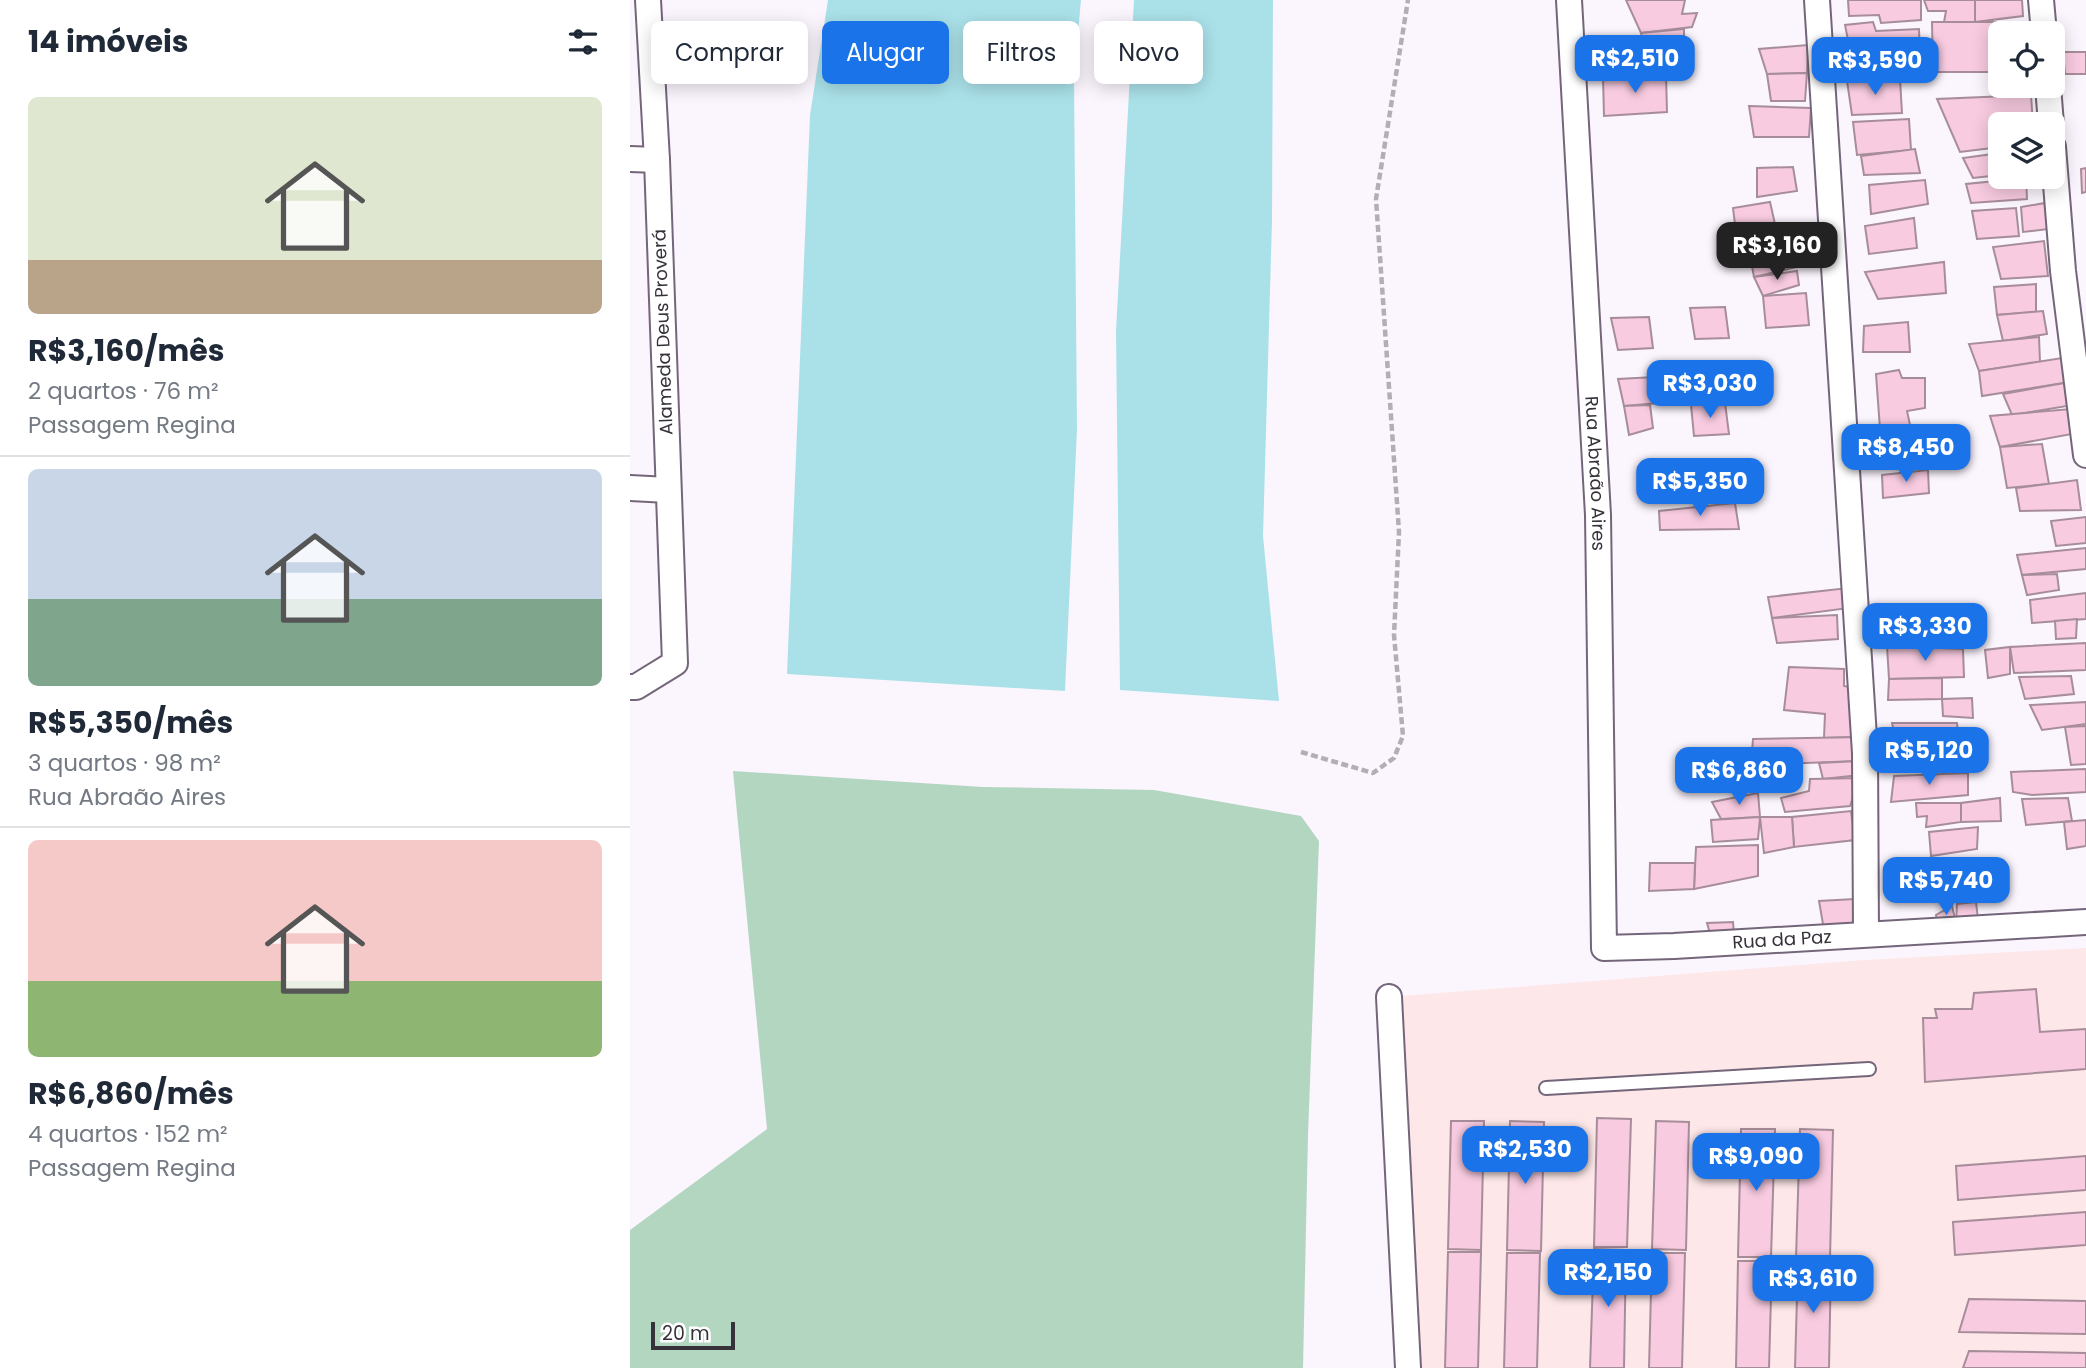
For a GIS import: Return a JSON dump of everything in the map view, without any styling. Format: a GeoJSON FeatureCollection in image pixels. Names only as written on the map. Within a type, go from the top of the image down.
{"type":"FeatureCollection","features":[{"type":"Feature","properties":{"kind":"street","name":"Alameda Deus Proverá"},"geometry":{"type":"LineString","coordinates":[[630,687],[636,687],[675,663],[657,160],[648,0]]}},
{"type":"Feature","properties":{"kind":"street","name":"Rua Abraão Aires"},"geometry":{"type":"LineString","coordinates":[[1569,0],[1598,515],[1604,948]]}},
{"type":"Feature","properties":{"kind":"street"},"geometry":{"type":"LineString","coordinates":[[1817,0],[1865,753],[1866,933]]}},
{"type":"Feature","properties":{"kind":"street"},"geometry":{"type":"LineString","coordinates":[[2041,0],[2043,21]]}},
{"type":"Feature","properties":{"kind":"street"},"geometry":{"type":"LineString","coordinates":[[630,159],[657,160]]}},
{"type":"Feature","properties":{"kind":"street"},"geometry":{"type":"LineString","coordinates":[[2056,189],[2063,271],[2086,455]]}},
{"type":"Feature","properties":{"kind":"street"},"geometry":{"type":"LineString","coordinates":[[630,488],[668,490]]}},
{"type":"Feature","properties":{"kind":"street","name":"Rua da Paz"},"geometry":{"type":"LineString","coordinates":[[1604,948],[2086,922]]}},
{"type":"Feature","properties":{"kind":"street"},"geometry":{"type":"LineString","coordinates":[[1389,997],[1408,1368]]}},
{"type":"Feature","properties":{"kind":"lane"},"geometry":{"type":"LineString","coordinates":[[1546,1088],[1869,1069]]}},
{"type":"Feature","properties":{"kind":"path"},"geometry":{"type":"LineString","coordinates":[[1301,752],[1373,773],[1394,758],[1403,736],[1394,635],[1399,532],[1376,199],[1408,0]]}},
{"type":"Feature","properties":{"kind":"shaded area"},"geometry":{"type":"Polygon","coordinates":[[[2086,948],[2086,1368],[1408,1368],[1389,997],[1865,960],[2086,948]]]}},
{"type":"Feature","properties":{"kind":"green space"},"geometry":{"type":"Polygon","coordinates":[[[733,771],[983,787],[1154,790],[1301,816],[1319,841],[1303,1368],[630,1368],[630,1230],[767,1129],[733,771]]]}},
{"type":"Feature","properties":{"kind":"water"},"geometry":{"type":"Polygon","coordinates":[[[828,0],[1081,0],[1079,21],[963,21],[963,84],[1074,84],[1077,429],[1065,691],[787,674],[810,115],[822,38],[822,84],[949,84],[949,21],[825,21],[828,0]]]}},
{"type":"Feature","properties":{"kind":"water"},"geometry":{"type":"Polygon","coordinates":[[[1134,0],[1273,0],[1272,221],[1263,536],[1279,701],[1120,690],[1116,331],[1129,84],[1203,84],[1203,21],[1133,21],[1134,0]]]}},
{"type":"Feature","properties":{"kind":"building"},"geometry":{"type":"Polygon","coordinates":[[[1626,0],[1685,0],[1682,14],[1697,13],[1692,27],[1641,33],[1626,0]]]}},
{"type":"Feature","properties":{"kind":"building"},"geometry":{"type":"Polygon","coordinates":[[[1848,0],[1921,0],[1921,20],[1881,23],[1879,15],[1849,16],[1848,0]]]}},
{"type":"Feature","properties":{"kind":"building"},"geometry":{"type":"Polygon","coordinates":[[[1924,0],[1975,0],[1975,22],[1944,22],[1946,11],[1928,11],[1924,0]]]}},
{"type":"Feature","properties":{"kind":"building"},"geometry":{"type":"Polygon","coordinates":[[[1975,0],[2022,0],[2023,16],[1975,22],[1975,0]]]}},
{"type":"Feature","properties":{"kind":"building"},"geometry":{"type":"Polygon","coordinates":[[[1873,22],[1876,31],[1919,29],[1920,56],[1869,55],[1868,45],[1849,45],[1845,25],[1873,22]]]}},
{"type":"Feature","properties":{"kind":"building"},"geometry":{"type":"Polygon","coordinates":[[[1932,22],[1988,22],[1988,72],[1933,72],[1932,22]]]}},
{"type":"Feature","properties":{"kind":"building"},"geometry":{"type":"Polygon","coordinates":[[[1684,29],[1684,51],[1647,54],[1641,33],[1684,29]]]}},
{"type":"Feature","properties":{"kind":"building"},"geometry":{"type":"Polygon","coordinates":[[[1808,45],[1807,73],[1767,74],[1759,49],[1808,45]]]}},
{"type":"Feature","properties":{"kind":"building"},"geometry":{"type":"Polygon","coordinates":[[[2065,52],[2086,52],[2086,74],[2065,74],[2065,52]]]}},
{"type":"Feature","properties":{"kind":"building"},"geometry":{"type":"Polygon","coordinates":[[[1647,54],[1667,54],[1666,75],[1648,75],[1647,54]]]}},
{"type":"Feature","properties":{"kind":"building"},"geometry":{"type":"Polygon","coordinates":[[[1807,73],[1805,101],[1771,101],[1767,74],[1807,73]]]}},
{"type":"Feature","properties":{"kind":"building"},"geometry":{"type":"Polygon","coordinates":[[[1666,75],[1667,112],[1604,116],[1603,77],[1666,75]]]}},
{"type":"Feature","properties":{"kind":"building"},"geometry":{"type":"Polygon","coordinates":[[[1900,79],[1902,113],[1852,115],[1847,81],[1900,79]]]}},
{"type":"Feature","properties":{"kind":"building"},"geometry":{"type":"Polygon","coordinates":[[[2031,98],[2032,112],[1988,112],[1988,148],[1960,152],[1937,99],[2031,98]]]}},
{"type":"Feature","properties":{"kind":"building"},"geometry":{"type":"Polygon","coordinates":[[[1749,106],[1811,108],[1809,137],[1754,137],[1749,106]]]}},
{"type":"Feature","properties":{"kind":"building"},"geometry":{"type":"Polygon","coordinates":[[[1909,119],[1911,150],[1857,155],[1853,122],[1909,119]]]}},
{"type":"Feature","properties":{"kind":"building"},"geometry":{"type":"Polygon","coordinates":[[[1915,149],[1920,173],[1864,175],[1861,156],[1915,149]]]}},
{"type":"Feature","properties":{"kind":"building"},"geometry":{"type":"Polygon","coordinates":[[[1988,155],[1988,176],[1973,178],[1963,158],[1988,155]]]}},
{"type":"Feature","properties":{"kind":"building"},"geometry":{"type":"Polygon","coordinates":[[[1793,167],[1797,191],[1757,197],[1757,168],[1793,167]]]}},
{"type":"Feature","properties":{"kind":"building"},"geometry":{"type":"Polygon","coordinates":[[[2086,168],[2086,192],[2082,193],[2081,169],[2086,168]]]}},
{"type":"Feature","properties":{"kind":"building"},"geometry":{"type":"Polygon","coordinates":[[[1925,180],[1928,204],[1871,214],[1869,185],[1925,180]]]}},
{"type":"Feature","properties":{"kind":"building"},"geometry":{"type":"Polygon","coordinates":[[[1988,182],[1988,189],[2027,189],[2027,199],[1971,203],[1966,184],[1988,182]]]}},
{"type":"Feature","properties":{"kind":"building"},"geometry":{"type":"Polygon","coordinates":[[[1770,202],[1775,224],[1736,232],[1733,208],[1770,202]]]}},
{"type":"Feature","properties":{"kind":"building"},"geometry":{"type":"Polygon","coordinates":[[[2045,203],[2049,229],[2023,232],[2021,207],[2045,203]]]}},
{"type":"Feature","properties":{"kind":"building"},"geometry":{"type":"Polygon","coordinates":[[[2016,208],[2019,236],[1977,239],[1972,211],[2016,208]]]}},
{"type":"Feature","properties":{"kind":"building"},"geometry":{"type":"Polygon","coordinates":[[[1914,218],[1917,248],[1869,254],[1865,226],[1914,218]]]}},
{"type":"Feature","properties":{"kind":"building"},"geometry":{"type":"Polygon","coordinates":[[[1812,225],[1818,262],[1754,277],[1747,239],[1812,225]]]}},
{"type":"Feature","properties":{"kind":"building"},"geometry":{"type":"Polygon","coordinates":[[[2044,241],[2048,276],[2001,279],[1993,247],[2044,241]]]}},
{"type":"Feature","properties":{"kind":"building"},"geometry":{"type":"Polygon","coordinates":[[[1944,262],[1946,293],[1878,299],[1865,272],[1944,262]]]}},
{"type":"Feature","properties":{"kind":"building"},"geometry":{"type":"Polygon","coordinates":[[[1797,271],[1799,285],[1763,296],[1754,277],[1797,271]]]}},
{"type":"Feature","properties":{"kind":"building"},"geometry":{"type":"Polygon","coordinates":[[[2036,284],[2036,312],[1997,315],[1994,287],[2036,284]]]}},
{"type":"Feature","properties":{"kind":"building"},"geometry":{"type":"Polygon","coordinates":[[[1806,293],[1809,325],[1766,328],[1763,296],[1806,293]]]}},
{"type":"Feature","properties":{"kind":"building"},"geometry":{"type":"Polygon","coordinates":[[[1725,307],[1729,338],[1695,339],[1690,308],[1725,307]]]}},
{"type":"Feature","properties":{"kind":"building"},"geometry":{"type":"Polygon","coordinates":[[[2043,311],[2047,334],[2003,341],[1997,315],[2043,311]]]}},
{"type":"Feature","properties":{"kind":"building"},"geometry":{"type":"Polygon","coordinates":[[[1649,317],[1653,348],[1618,350],[1611,318],[1649,317]]]}},
{"type":"Feature","properties":{"kind":"building"},"geometry":{"type":"Polygon","coordinates":[[[1908,322],[1910,352],[1863,352],[1864,326],[1908,322]]]}},
{"type":"Feature","properties":{"kind":"building"},"geometry":{"type":"Polygon","coordinates":[[[2039,337],[2040,362],[1979,371],[1969,344],[2039,337]]]}},
{"type":"Feature","properties":{"kind":"building"},"geometry":{"type":"Polygon","coordinates":[[[2062,358],[2070,382],[1982,396],[1979,371],[2062,358]]]}},
{"type":"Feature","properties":{"kind":"building"},"geometry":{"type":"Polygon","coordinates":[[[1899,370],[1902,378],[1925,378],[1925,408],[1907,411],[1910,425],[1880,429],[1876,374],[1899,370]]]}},
{"type":"Feature","properties":{"kind":"building"},"geometry":{"type":"Polygon","coordinates":[[[1655,377],[1658,403],[1624,406],[1618,379],[1655,377]]]}},
{"type":"Feature","properties":{"kind":"building"},"geometry":{"type":"Polygon","coordinates":[[[2070,382],[2073,405],[2012,415],[2003,394],[2070,382]]]}},
{"type":"Feature","properties":{"kind":"building"},"geometry":{"type":"Polygon","coordinates":[[[1725,403],[1729,434],[1694,436],[1691,405],[1725,403]]]}},
{"type":"Feature","properties":{"kind":"building"},"geometry":{"type":"Polygon","coordinates":[[[1650,405],[1653,428],[1629,435],[1624,406],[1650,405]]]}},
{"type":"Feature","properties":{"kind":"building"},"geometry":{"type":"Polygon","coordinates":[[[2071,409],[2072,434],[2000,447],[1990,416],[2071,409]]]}},
{"type":"Feature","properties":{"kind":"building"},"geometry":{"type":"Polygon","coordinates":[[[2042,444],[2049,484],[2007,488],[2000,447],[2042,444]]]}},
{"type":"Feature","properties":{"kind":"building"},"geometry":{"type":"Polygon","coordinates":[[[1928,470],[1929,493],[1883,498],[1882,475],[1928,470]]]}},
{"type":"Feature","properties":{"kind":"building"},"geometry":{"type":"Polygon","coordinates":[[[2077,480],[2081,510],[2020,511],[2016,488],[2077,480]]]}},
{"type":"Feature","properties":{"kind":"building"},"geometry":{"type":"Polygon","coordinates":[[[1735,503],[1739,529],[1660,530],[1659,511],[1735,503]]]}},
{"type":"Feature","properties":{"kind":"building"},"geometry":{"type":"Polygon","coordinates":[[[2086,517],[2086,543],[2056,546],[2051,521],[2086,517]]]}},
{"type":"Feature","properties":{"kind":"building"},"geometry":{"type":"Polygon","coordinates":[[[2086,548],[2086,569],[2022,575],[2017,555],[2086,548]]]}},
{"type":"Feature","properties":{"kind":"building"},"geometry":{"type":"Polygon","coordinates":[[[2057,574],[2059,590],[2027,595],[2022,575],[2057,574]]]}},
{"type":"Feature","properties":{"kind":"building"},"geometry":{"type":"Polygon","coordinates":[[[1848,588],[1849,608],[1772,618],[1768,597],[1848,588]]]}},
{"type":"Feature","properties":{"kind":"building"},"geometry":{"type":"Polygon","coordinates":[[[2086,593],[2086,619],[2032,623],[2030,600],[2086,593]]]}},
{"type":"Feature","properties":{"kind":"building"},"geometry":{"type":"Polygon","coordinates":[[[1837,615],[1838,639],[1777,643],[1772,618],[1837,615]]]}},
{"type":"Feature","properties":{"kind":"building"},"geometry":{"type":"Polygon","coordinates":[[[1908,618],[1976,619],[1973,645],[1908,646],[1908,618]]]}},
{"type":"Feature","properties":{"kind":"building"},"geometry":{"type":"Polygon","coordinates":[[[2077,619],[2076,638],[2056,639],[2055,621],[2077,619]]]}},
{"type":"Feature","properties":{"kind":"building"},"geometry":{"type":"Polygon","coordinates":[[[2086,643],[2086,670],[2014,673],[2010,647],[2086,643]]]}},
{"type":"Feature","properties":{"kind":"building"},"geometry":{"type":"Polygon","coordinates":[[[1887,646],[1963,649],[1964,677],[1889,679],[1887,646]]]}},
{"type":"Feature","properties":{"kind":"building"},"geometry":{"type":"Polygon","coordinates":[[[2010,647],[2010,674],[1988,678],[1985,650],[2010,647]]]}},
{"type":"Feature","properties":{"kind":"building"},"geometry":{"type":"Polygon","coordinates":[[[1789,667],[1844,669],[1844,686],[1854,688],[1855,737],[1824,738],[1825,714],[1784,710],[1789,667]]]}},
{"type":"Feature","properties":{"kind":"building"},"geometry":{"type":"Polygon","coordinates":[[[2071,676],[2074,694],[2025,699],[2019,677],[2071,676]]]}},
{"type":"Feature","properties":{"kind":"building"},"geometry":{"type":"Polygon","coordinates":[[[1942,678],[1942,699],[1888,700],[1889,679],[1942,678]]]}},
{"type":"Feature","properties":{"kind":"building"},"geometry":{"type":"Polygon","coordinates":[[[1972,698],[1973,718],[1943,716],[1942,699],[1972,698]]]}},
{"type":"Feature","properties":{"kind":"building"},"geometry":{"type":"Polygon","coordinates":[[[2086,702],[2086,724],[2042,730],[2030,705],[2086,702]]]}},
{"type":"Feature","properties":{"kind":"building"},"geometry":{"type":"Polygon","coordinates":[[[1892,723],[1957,723],[1959,741],[1896,741],[1892,723]]]}},
{"type":"Feature","properties":{"kind":"building"},"geometry":{"type":"Polygon","coordinates":[[[2086,726],[2086,764],[2071,765],[2065,727],[2086,726]]]}},
{"type":"Feature","properties":{"kind":"building"},"geometry":{"type":"Polygon","coordinates":[[[1864,737],[1859,761],[1751,765],[1753,739],[1864,737]]]}},
{"type":"Feature","properties":{"kind":"building"},"geometry":{"type":"Polygon","coordinates":[[[1899,747],[1965,747],[1968,773],[1898,770],[1899,747]]]}},
{"type":"Feature","properties":{"kind":"building"},"geometry":{"type":"Polygon","coordinates":[[[1859,761],[1860,775],[1823,779],[1819,763],[1859,761]]]}},
{"type":"Feature","properties":{"kind":"building"},"geometry":{"type":"Polygon","coordinates":[[[2086,769],[2086,792],[2032,795],[2013,792],[2011,772],[2086,769]]]}},
{"type":"Feature","properties":{"kind":"building"},"geometry":{"type":"Polygon","coordinates":[[[1968,773],[1968,795],[1891,802],[1894,776],[1968,773]]]}},
{"type":"Feature","properties":{"kind":"building"},"geometry":{"type":"Polygon","coordinates":[[[1860,778],[1850,806],[1785,812],[1781,798],[1809,791],[1810,779],[1860,778]]]}},
{"type":"Feature","properties":{"kind":"building"},"geometry":{"type":"Polygon","coordinates":[[[1758,793],[1760,817],[1721,819],[1712,802],[1758,793]]]}},
{"type":"Feature","properties":{"kind":"building"},"geometry":{"type":"Polygon","coordinates":[[[2000,798],[2001,821],[1961,822],[1961,803],[2000,798]]]}},
{"type":"Feature","properties":{"kind":"building"},"geometry":{"type":"Polygon","coordinates":[[[2068,798],[2072,821],[2026,825],[2022,799],[2068,798]]]}},
{"type":"Feature","properties":{"kind":"building"},"geometry":{"type":"Polygon","coordinates":[[[1916,803],[1961,803],[1961,822],[1926,827],[1927,816],[1917,817],[1916,803]]]}},
{"type":"Feature","properties":{"kind":"building"},"geometry":{"type":"Polygon","coordinates":[[[1851,811],[1855,840],[1794,847],[1792,817],[1851,811]]]}},
{"type":"Feature","properties":{"kind":"building"},"geometry":{"type":"Polygon","coordinates":[[[1760,817],[1792,817],[1794,847],[1764,853],[1760,817]]]}},
{"type":"Feature","properties":{"kind":"building"},"geometry":{"type":"Polygon","coordinates":[[[1760,817],[1758,839],[1713,842],[1711,820],[1760,817]]]}},
{"type":"Feature","properties":{"kind":"building"},"geometry":{"type":"Polygon","coordinates":[[[2086,820],[2086,846],[2067,849],[2064,822],[2086,820]]]}},
{"type":"Feature","properties":{"kind":"building"},"geometry":{"type":"Polygon","coordinates":[[[1978,827],[1977,849],[1931,856],[1929,832],[1978,827]]]}},
{"type":"Feature","properties":{"kind":"building"},"geometry":{"type":"Polygon","coordinates":[[[1758,845],[1758,876],[1694,889],[1696,847],[1758,845]]]}},
{"type":"Feature","properties":{"kind":"building"},"geometry":{"type":"Polygon","coordinates":[[[1650,863],[1695,863],[1694,889],[1649,891],[1650,863]]]}},
{"type":"Feature","properties":{"kind":"building"},"geometry":{"type":"Polygon","coordinates":[[[1855,899],[1865,927],[1824,930],[1819,901],[1855,899]]]}},
{"type":"Feature","properties":{"kind":"building"},"geometry":{"type":"Polygon","coordinates":[[[1976,902],[1978,919],[1956,923],[1957,904],[1976,902]]]}},
{"type":"Feature","properties":{"kind":"building"},"geometry":{"type":"Polygon","coordinates":[[[1952,906],[1956,923],[1938,925],[1936,915],[1952,906]]]}},
{"type":"Feature","properties":{"kind":"building"},"geometry":{"type":"Polygon","coordinates":[[[1733,922],[1734,934],[1711,937],[1707,923],[1733,922]]]}},
{"type":"Feature","properties":{"kind":"building"},"geometry":{"type":"Polygon","coordinates":[[[2036,989],[2040,1032],[2086,1029],[2086,1069],[1925,1082],[1923,1018],[1937,1018],[1935,1009],[1972,1009],[1974,993],[2036,989]]]}},
{"type":"Feature","properties":{"kind":"building"},"geometry":{"type":"Polygon","coordinates":[[[1597,1118],[1631,1119],[1627,1247],[1594,1247],[1597,1118]]]}},
{"type":"Feature","properties":{"kind":"building"},"geometry":{"type":"Polygon","coordinates":[[[1451,1121],[1484,1121],[1481,1250],[1448,1249],[1451,1121]]]}},
{"type":"Feature","properties":{"kind":"building"},"geometry":{"type":"Polygon","coordinates":[[[1510,1121],[1544,1122],[1541,1251],[1507,1250],[1510,1121]]]}},
{"type":"Feature","properties":{"kind":"building"},"geometry":{"type":"Polygon","coordinates":[[[1656,1121],[1689,1122],[1686,1250],[1652,1249],[1656,1121]]]}},
{"type":"Feature","properties":{"kind":"building"},"geometry":{"type":"Polygon","coordinates":[[[1741,1129],[1775,1129],[1771,1257],[1738,1257],[1741,1129]]]}},
{"type":"Feature","properties":{"kind":"building"},"geometry":{"type":"Polygon","coordinates":[[[1800,1129],[1833,1130],[1830,1259],[1796,1258],[1800,1129]]]}},
{"type":"Feature","properties":{"kind":"building"},"geometry":{"type":"Polygon","coordinates":[[[2086,1156],[2086,1190],[1958,1200],[1956,1166],[2086,1156]]]}},
{"type":"Feature","properties":{"kind":"building"},"geometry":{"type":"Polygon","coordinates":[[[2086,1212],[2086,1245],[1955,1255],[1953,1222],[2086,1212]]]}},
{"type":"Feature","properties":{"kind":"building"},"geometry":{"type":"Polygon","coordinates":[[[1594,1249],[1626,1250],[1624,1368],[1590,1368],[1594,1249]]]}},
{"type":"Feature","properties":{"kind":"building"},"geometry":{"type":"Polygon","coordinates":[[[1448,1252],[1481,1252],[1478,1368],[1445,1368],[1448,1252]]]}},
{"type":"Feature","properties":{"kind":"building"},"geometry":{"type":"Polygon","coordinates":[[[1507,1253],[1540,1253],[1537,1368],[1504,1368],[1507,1253]]]}},
{"type":"Feature","properties":{"kind":"building"},"geometry":{"type":"Polygon","coordinates":[[[1652,1253],[1685,1253],[1682,1368],[1649,1368],[1652,1253]]]}},
{"type":"Feature","properties":{"kind":"building"},"geometry":{"type":"Polygon","coordinates":[[[1738,1261],[1772,1261],[1769,1368],[1736,1368],[1738,1261]]]}},
{"type":"Feature","properties":{"kind":"building"},"geometry":{"type":"Polygon","coordinates":[[[1798,1261],[1831,1261],[1829,1368],[1795,1368],[1798,1261]]]}},
{"type":"Feature","properties":{"kind":"building"},"geometry":{"type":"Polygon","coordinates":[[[1969,1299],[2086,1301],[2086,1334],[1959,1332],[1969,1299]]]}},
{"type":"Feature","properties":{"kind":"building"},"geometry":{"type":"Polygon","coordinates":[[[1969,1351],[2086,1353],[2086,1368],[1963,1368],[1969,1351]]]}}]}
